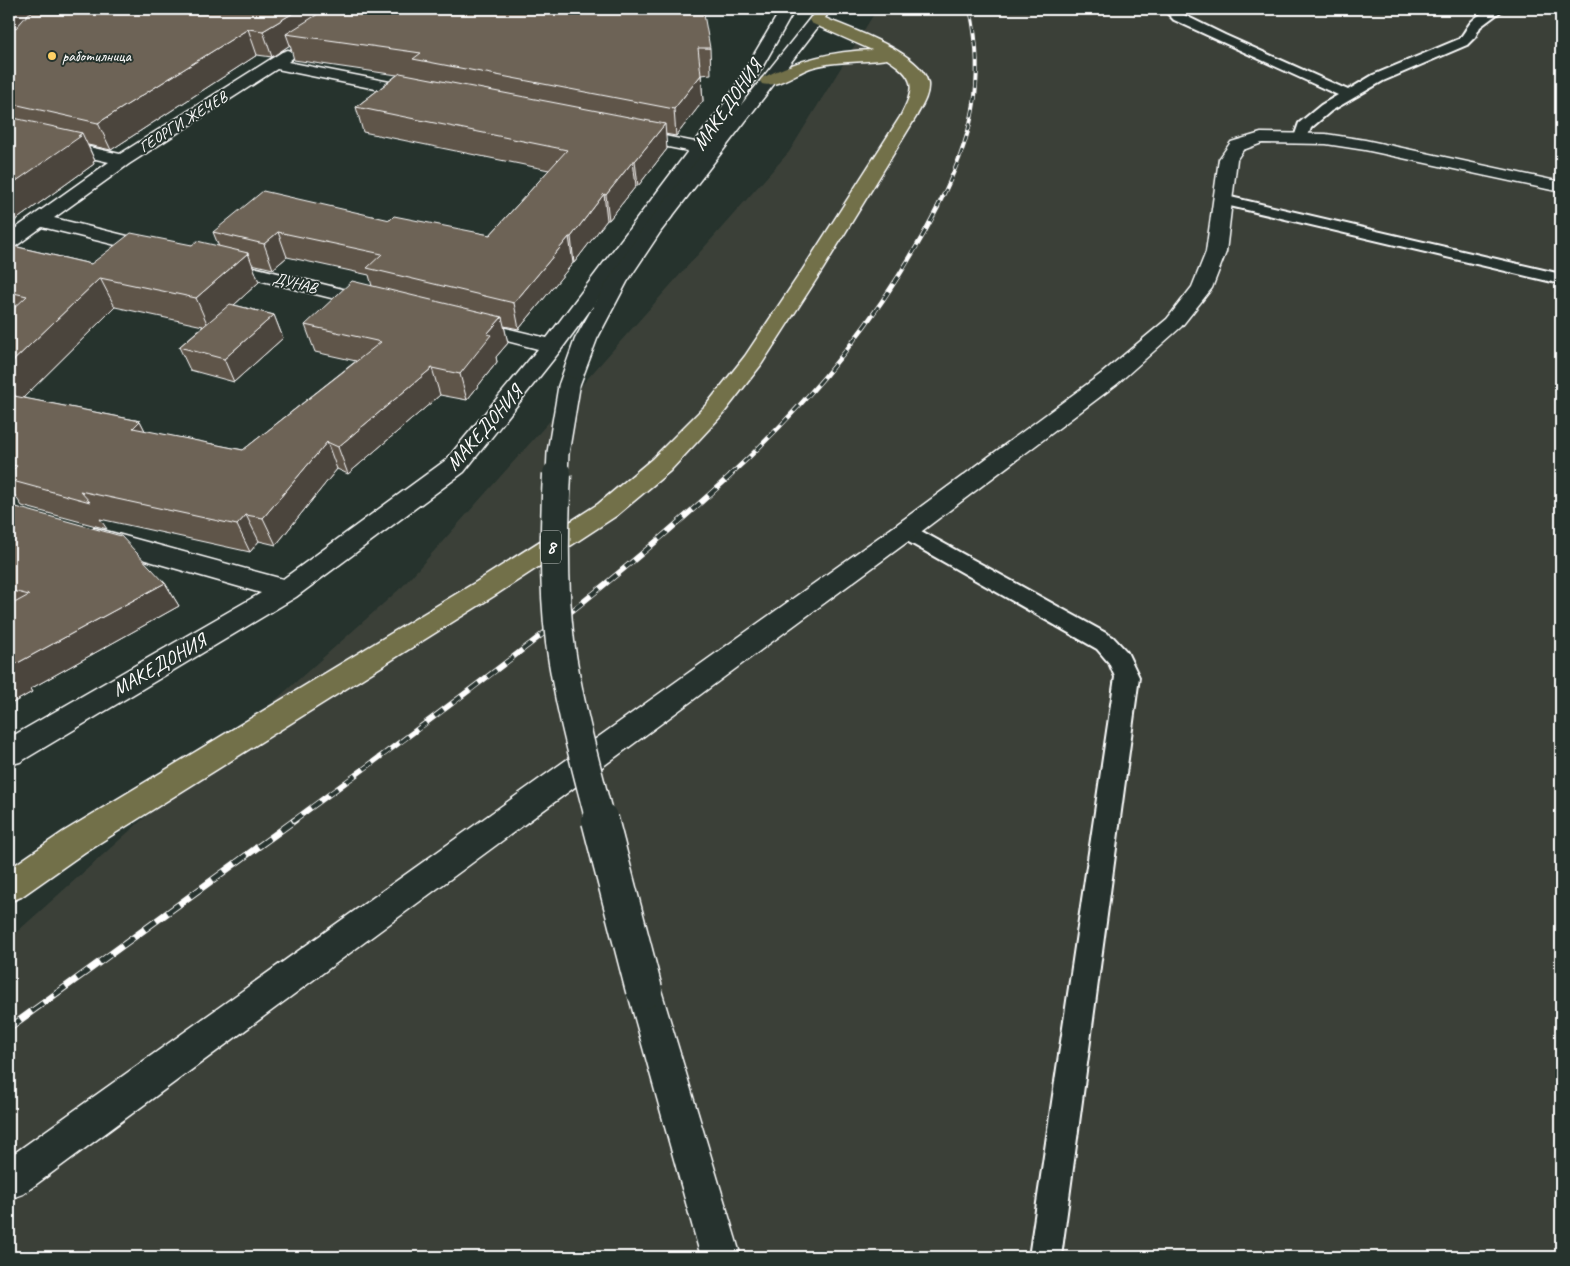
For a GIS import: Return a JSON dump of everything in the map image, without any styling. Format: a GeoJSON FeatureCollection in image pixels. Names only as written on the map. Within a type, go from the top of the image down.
{"type":"FeatureCollection","features":[{"type":"Feature","properties":{"kind":"main road","name":"8"},"geometry":{"type":"LineString","coordinates":[[9,887],[74,842],[234,745],[518,568],[607,510],[660,464],[715,410],[753,360],[813,269],[908,117],[917,98],[919,82],[911,66],[820,14]]}},
{"type":"Feature","properties":{"kind":"main road"},"geometry":{"type":"LineString","coordinates":[[768,81],[792,68],[829,58],[859,55],[894,55]]}},
{"type":"Feature","properties":{"kind":"street"},"geometry":{"type":"LineString","coordinates":[[768,9],[787,11]]}},
{"type":"Feature","properties":{"kind":"street","name":"МАКЕДОНИЯ"},"geometry":{"type":"LineString","coordinates":[[9,753],[287,590],[455,466],[552,346],[698,148],[735,101],[787,11]]}},
{"type":"Feature","properties":{"kind":"street"},"geometry":{"type":"LineString","coordinates":[[721,1257],[644,990],[578,737],[560,642],[555,570],[555,508],[558,453],[569,387],[586,339],[617,282],[652,228],[820,14]]}},
{"type":"Feature","properties":{"kind":"street","name":"ГЕОРГИ ЖЕЧЕВ"},"geometry":{"type":"LineString","coordinates":[[9,242],[123,160],[306,44]]}},
{"type":"Feature","properties":{"kind":"street"},"geometry":{"type":"LineString","coordinates":[[274,64],[438,97]]}},
{"type":"Feature","properties":{"kind":"street"},"geometry":{"type":"LineString","coordinates":[[612,131],[698,148]]}},
{"type":"Feature","properties":{"kind":"street"},"geometry":{"type":"LineString","coordinates":[[9,134],[123,160]]}},
{"type":"Feature","properties":{"kind":"street"},"geometry":{"type":"LineString","coordinates":[[9,1180],[905,531],[1109,379],[1174,323],[1202,288],[1216,252],[1228,159],[1237,146],[1261,138],[1326,139],[1561,187]]}},
{"type":"Feature","properties":{"kind":"street"},"geometry":{"type":"LineString","coordinates":[[38,220],[174,254]]}},
{"type":"Feature","properties":{"kind":"street","name":"ДУНАВ"},"geometry":{"type":"LineString","coordinates":[[203,261],[397,308]]}},
{"type":"Feature","properties":{"kind":"street"},"geometry":{"type":"LineString","coordinates":[[445,320],[552,346]]}},
{"type":"Feature","properties":{"kind":"street"},"geometry":{"type":"LineString","coordinates":[[76,532],[287,590]]}},
{"type":"Feature","properties":{"kind":"lane"},"geometry":{"type":"LineString","coordinates":[[1168,9],[1178,17],[1222,38],[1349,95]]}},
{"type":"Feature","properties":{"kind":"lane"},"geometry":{"type":"LineString","coordinates":[[1300,140],[1304,126],[1326,108],[1378,78],[1463,42],[1471,34],[1475,25],[1498,9]]}},
{"type":"Feature","properties":{"kind":"lane"},"geometry":{"type":"LineString","coordinates":[[1222,200],[1561,279]]}},
{"type":"Feature","properties":{"kind":"lane"},"geometry":{"type":"LineString","coordinates":[[905,531],[1105,643],[1119,658],[1127,677],[1045,1257]]}},
{"type":"Feature","properties":{"kind":"shaded area"},"geometry":{"type":"Polygon","coordinates":[[[877,9],[1561,9],[1561,1257],[9,1257],[9,939],[403,586],[789,152],[877,9]]]}},
{"type":"Feature","properties":{"kind":"building"},"geometry":{"type":"Polygon","coordinates":[[[38,9],[300,9],[263,31],[248,29],[98,123],[9,103],[9,31],[16,28],[28,14],[38,9]]]}},
{"type":"Feature","properties":{"kind":"building"},"geometry":{"type":"Polygon","coordinates":[[[326,9],[703,9],[710,48],[698,48],[701,75],[674,109],[413,59],[421,53],[286,34],[326,9]]]}},
{"type":"Feature","properties":{"kind":"building"},"geometry":{"type":"Polygon","coordinates":[[[400,73],[665,124],[514,303],[367,268],[382,254],[278,232],[264,244],[213,232],[263,191],[390,220],[394,216],[490,235],[567,150],[356,107],[400,73]]]}},
{"type":"Feature","properties":{"kind":"building"},"geometry":{"type":"Polygon","coordinates":[[[9,117],[82,133],[78,136],[81,136],[9,186],[9,117]]]}},
{"type":"Feature","properties":{"kind":"building"},"geometry":{"type":"Polygon","coordinates":[[[131,233],[192,245],[197,241],[248,253],[196,298],[100,278],[9,365],[9,313],[27,296],[9,292],[9,245],[91,264],[131,233]]]}},
{"type":"Feature","properties":{"kind":"building"},"geometry":{"type":"Polygon","coordinates":[[[352,281],[502,317],[487,334],[491,335],[460,374],[432,368],[338,447],[327,442],[263,518],[246,515],[237,525],[80,491],[90,502],[9,480],[9,474],[17,466],[9,464],[9,395],[140,421],[133,428],[243,450],[381,342],[305,325],[352,281]]]}},
{"type":"Feature","properties":{"kind":"building"},"geometry":{"type":"Polygon","coordinates":[[[230,304],[274,315],[224,359],[179,347],[230,304]]]}},
{"type":"Feature","properties":{"kind":"building"},"geometry":{"type":"Polygon","coordinates":[[[9,505],[121,536],[165,583],[12,666],[14,669],[9,672],[9,606],[29,595],[9,590],[9,505]]]}},
{"type":"Feature","properties":{"kind":"railway"},"geometry":{"type":"LineString","coordinates":[[937,208],[959,159],[973,112],[977,62],[970,9]]}},
{"type":"Feature","properties":{"kind":"railway"},"geometry":{"type":"LineString","coordinates":[[730,475],[791,415],[846,350],[895,281],[918,245],[938,207]]}},
{"type":"Feature","properties":{"kind":"railway"},"geometry":{"type":"LineString","coordinates":[[293,821],[518,654],[627,566],[732,474]]}},
{"type":"Feature","properties":{"kind":"railway"},"geometry":{"type":"LineString","coordinates":[[9,1028],[295,820]]}},
{"type":"Feature","properties":{"kind":"place","name":"работилница"},"geometry":{"type":"Point","coordinates":[52,56]}}]}
